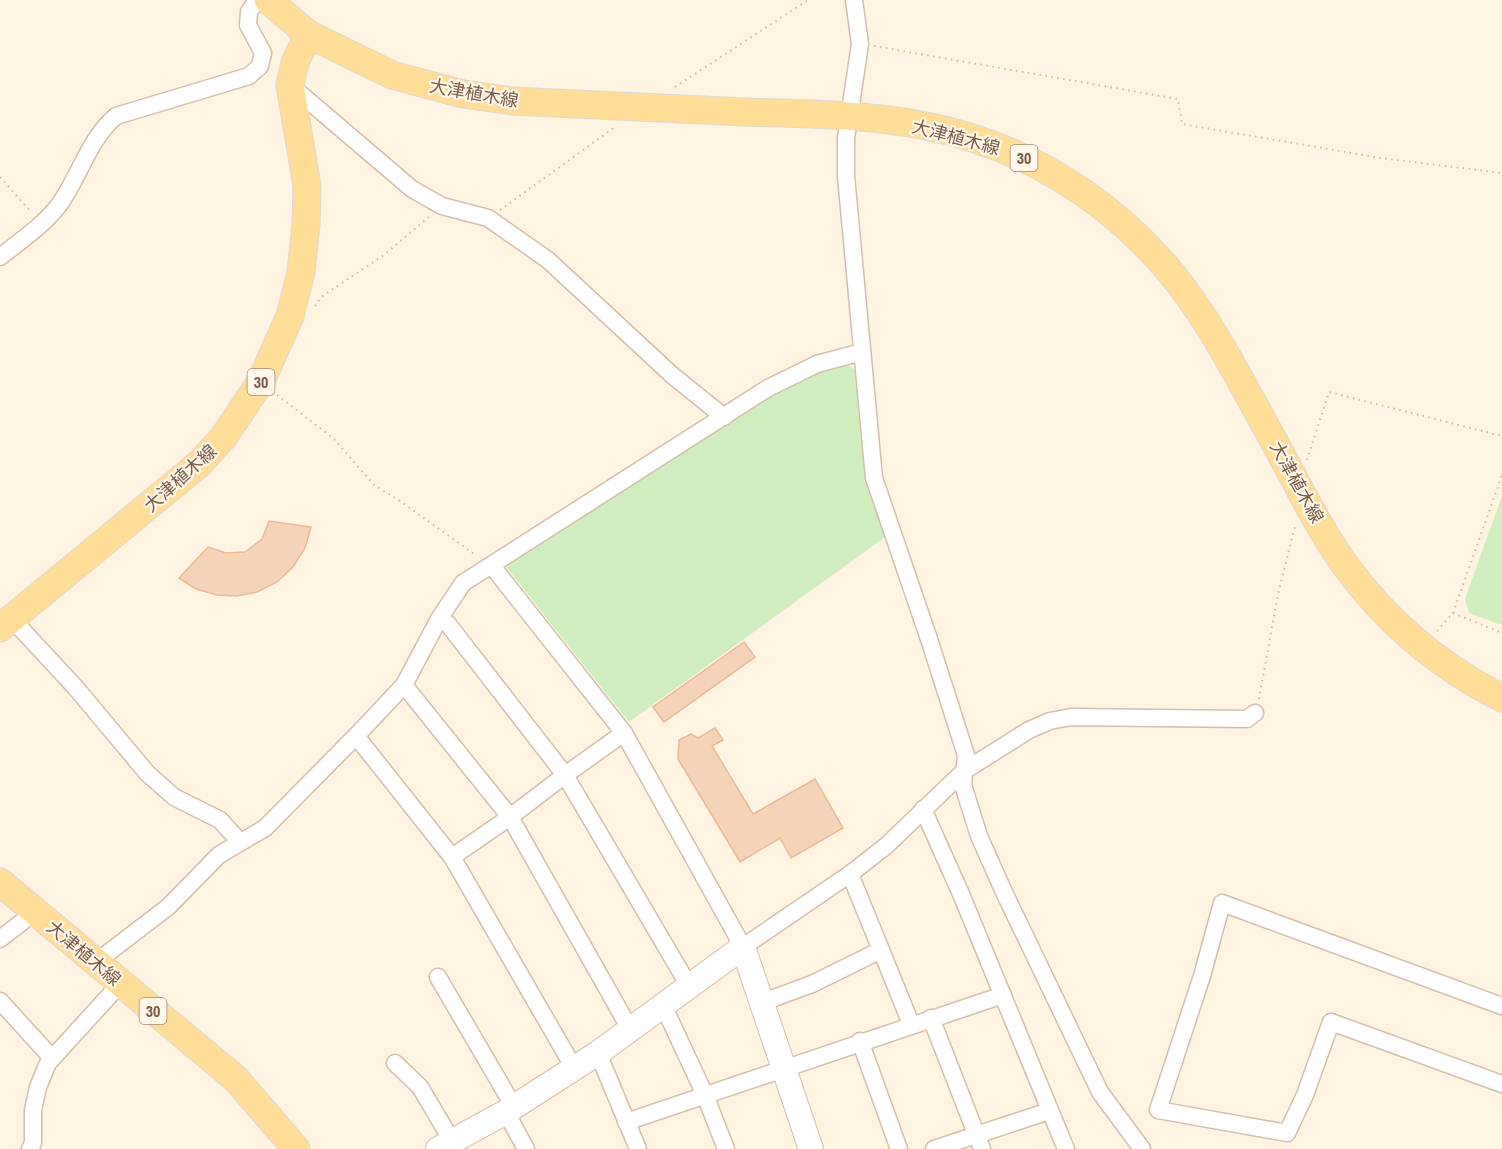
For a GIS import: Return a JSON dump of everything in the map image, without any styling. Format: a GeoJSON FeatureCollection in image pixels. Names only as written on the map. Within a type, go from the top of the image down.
{"type":"FeatureCollection","features":[{"type":"Feature","properties":{"kind":"main road","name":"大津植木線"},"geometry":{"type":"LineString","coordinates":[[268,0],[308,34],[392,75],[464,94],[512,101],[849,116],[918,124],[983,141],[1021,156],[1061,178],[1105,209],[1148,247],[1191,298],[1234,369],[1307,503],[1343,562],[1383,612],[1422,646],[1473,682],[1502,698]]}},
{"type":"Feature","properties":{"kind":"main road","name":"大津植木線"},"geometry":{"type":"LineString","coordinates":[[6,624],[198,464],[223,438],[261,381],[290,316],[301,272],[307,186],[290,86],[296,63],[308,34]]}},
{"type":"Feature","properties":{"kind":"main road","name":"大津植木線"},"geometry":{"type":"LineString","coordinates":[[0,882],[237,1079],[296,1149]]}},
{"type":"Feature","properties":{"kind":"street"},"geometry":{"type":"LineString","coordinates":[[0,257],[41,224],[59,205],[104,127],[116,116],[249,76],[260,66],[263,53],[248,25],[249,12],[257,0]]}},
{"type":"Feature","properties":{"kind":"street"},"geometry":{"type":"LineString","coordinates":[[854,0],[860,44],[846,138],[846,176],[874,478],[966,755],[963,785],[979,836],[1100,1092],[1142,1149]]}},
{"type":"Feature","properties":{"kind":"street"},"geometry":{"type":"LineString","coordinates":[[290,86],[412,189],[442,206],[488,218],[548,260],[672,375],[724,417]]}},
{"type":"Feature","properties":{"kind":"street"},"geometry":{"type":"LineString","coordinates":[[96,962],[168,907],[219,855],[265,828],[356,736],[404,685],[439,619],[463,582],[492,566],[768,388],[817,364],[862,352]]}},
{"type":"Feature","properties":{"kind":"street"},"geometry":{"type":"LineString","coordinates":[[492,566],[624,733],[743,947],[811,1149]]}},
{"type":"Feature","properties":{"kind":"street"},"geometry":{"type":"LineString","coordinates":[[439,619],[448,624],[566,775],[689,986]]}},
{"type":"Feature","properties":{"kind":"street"},"geometry":{"type":"LineString","coordinates":[[6,624],[76,688],[147,773],[174,797],[220,820],[240,842]]}},
{"type":"Feature","properties":{"kind":"street"},"geometry":{"type":"LineString","coordinates":[[404,685],[510,817],[630,1029]]}},
{"type":"Feature","properties":{"kind":"street"},"geometry":{"type":"LineString","coordinates":[[395,1063],[420,1087],[445,1145],[510,1109],[598,1053],[743,947],[850,874],[886,846],[964,771],[1029,730],[1050,721],[1071,717],[1247,719],[1255,713]]}},
{"type":"Feature","properties":{"kind":"street"},"geometry":{"type":"LineString","coordinates":[[452,857],[624,733]]}},
{"type":"Feature","properties":{"kind":"street"},"geometry":{"type":"LineString","coordinates":[[356,736],[452,857],[573,1068]]}},
{"type":"Feature","properties":{"kind":"street"},"geometry":{"type":"LineString","coordinates":[[923,809],[1066,1149]]}},
{"type":"Feature","properties":{"kind":"street"},"geometry":{"type":"LineString","coordinates":[[850,874],[911,1024]]}},
{"type":"Feature","properties":{"kind":"street"},"geometry":{"type":"LineString","coordinates":[[1502,1006],[1222,903],[1202,976],[1158,1110],[1287,1132],[1305,1095],[1331,1022],[1502,1084]]}},
{"type":"Feature","properties":{"kind":"street"},"geometry":{"type":"LineString","coordinates":[[0,939],[33,910]]}},
{"type":"Feature","properties":{"kind":"street"},"geometry":{"type":"LineString","coordinates":[[763,1002],[812,984],[881,950]]}},
{"type":"Feature","properties":{"kind":"street"},"geometry":{"type":"LineString","coordinates":[[438,977],[510,1109],[526,1149]]}},
{"type":"Feature","properties":{"kind":"street"},"geometry":{"type":"LineString","coordinates":[[30,1149],[33,1143],[33,1110],[38,1087],[48,1063],[120,984]]}},
{"type":"Feature","properties":{"kind":"street"},"geometry":{"type":"LineString","coordinates":[[626,1122],[860,1041],[1003,995]]}},
{"type":"Feature","properties":{"kind":"street"},"geometry":{"type":"LineString","coordinates":[[0,1001],[52,1058]]}},
{"type":"Feature","properties":{"kind":"street"},"geometry":{"type":"LineString","coordinates":[[663,1005],[705,1095],[726,1149]]}},
{"type":"Feature","properties":{"kind":"street"},"geometry":{"type":"LineString","coordinates":[[931,1018],[979,1142]]}},
{"type":"Feature","properties":{"kind":"street"},"geometry":{"type":"LineString","coordinates":[[860,1041],[899,1149]]}},
{"type":"Feature","properties":{"kind":"street"},"geometry":{"type":"LineString","coordinates":[[598,1053],[638,1149]]}},
{"type":"Feature","properties":{"kind":"street"},"geometry":{"type":"LineString","coordinates":[[934,1149],[979,1142],[1049,1111]]}},
{"type":"Feature","properties":{"kind":"path"},"geometry":{"type":"LineString","coordinates":[[860,44],[1178,99],[1182,124],[1381,158],[1502,173]]}},
{"type":"Feature","properties":{"kind":"path"},"geometry":{"type":"LineString","coordinates":[[0,177],[41,224]]}},
{"type":"Feature","properties":{"kind":"path"},"geometry":{"type":"LineString","coordinates":[[310,312],[321,297],[384,255],[442,206]]}},
{"type":"Feature","properties":{"kind":"path"},"geometry":{"type":"LineString","coordinates":[[261,381],[334,439],[374,485],[492,566]]}},
{"type":"Feature","properties":{"kind":"path"},"geometry":{"type":"LineString","coordinates":[[1292,474],[1305,466],[1329,392],[1502,436]]}},
{"type":"Feature","properties":{"kind":"path"},"geometry":{"type":"LineString","coordinates":[[1422,646],[1453,613],[1502,475]]}},
{"type":"Feature","properties":{"kind":"path"},"geometry":{"type":"LineString","coordinates":[[1255,713],[1278,594],[1298,514],[1307,503]]}},
{"type":"Feature","properties":{"kind":"path"},"geometry":{"type":"LineString","coordinates":[[1453,613],[1502,633]]}},
{"type":"Feature","properties":{"kind":"green space"},"geometry":{"type":"Polygon","coordinates":[[[848,365],[859,373],[867,479],[885,537],[629,722],[507,568],[510,562],[773,394],[819,369],[848,365]]]}},
{"type":"Feature","properties":{"kind":"green space"},"geometry":{"type":"Polygon","coordinates":[[[1502,496],[1502,625],[1469,613],[1465,599],[1502,496]]]}},
{"type":"Feature","properties":{"kind":"building"},"geometry":{"type":"Polygon","coordinates":[[[269,521],[311,527],[305,548],[293,567],[277,582],[257,592],[237,596],[217,595],[196,589],[179,578],[208,547],[226,553],[245,552],[262,539],[269,521]]]}},
{"type":"Feature","properties":{"kind":"building"},"geometry":{"type":"Polygon","coordinates":[[[744,642],[755,657],[664,722],[653,707],[744,642]]]}},
{"type":"Feature","properties":{"kind":"building"},"geometry":{"type":"Polygon","coordinates":[[[715,728],[723,740],[712,746],[753,814],[815,779],[843,828],[791,858],[780,838],[740,862],[678,759],[679,740],[691,734],[698,738],[715,728]]]}}]}
